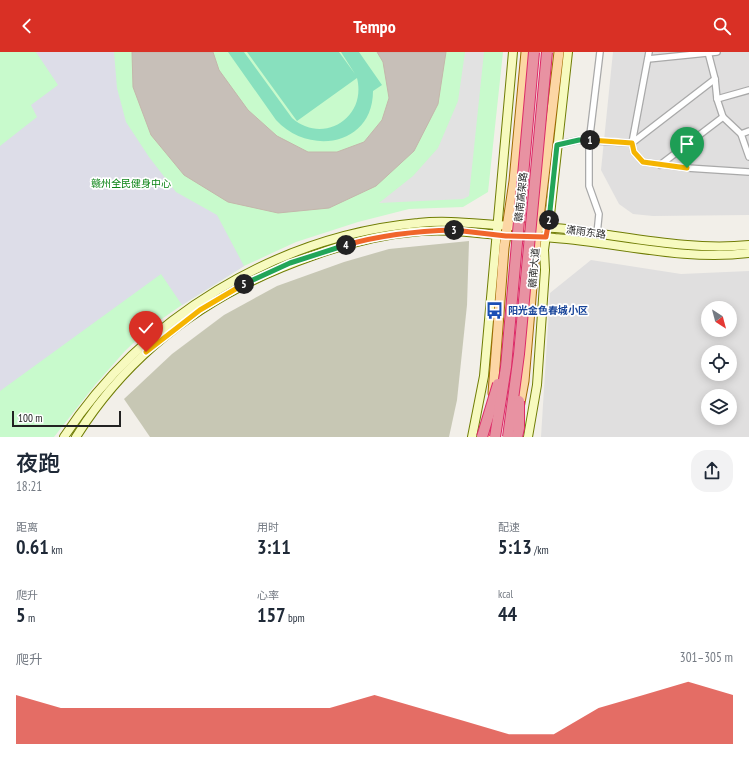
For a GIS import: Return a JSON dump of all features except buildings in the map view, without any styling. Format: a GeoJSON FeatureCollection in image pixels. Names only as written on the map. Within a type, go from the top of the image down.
{"type":"FeatureCollection","features":[{"type":"Feature","properties":{"kind":"highway","name":"赣南高架路"},"geometry":{"type":"LineString","coordinates":[[495,437],[507,353],[534,52]]}},
{"type":"Feature","properties":{"kind":"highway","name":"赣南高架路"},"geometry":{"type":"LineString","coordinates":[[508,437],[519,354],[547,52]]}},
{"type":"Feature","properties":{"kind":"highway"},"geometry":{"type":"LineString","coordinates":[[482,437],[507,353]]}},
{"type":"Feature","properties":{"kind":"highway"},"geometry":{"type":"LineString","coordinates":[[517,437],[519,428],[519,354]]}},
{"type":"Feature","properties":{"kind":"main road"},"geometry":{"type":"LineString","coordinates":[[472,437],[484,376],[502,235],[513,52]]}},
{"type":"Feature","properties":{"kind":"main road"},"geometry":{"type":"LineString","coordinates":[[502,225],[514,181],[526,52]]}},
{"type":"Feature","properties":{"kind":"main road","name":"赣南大道"},"geometry":{"type":"LineString","coordinates":[[514,437],[524,380],[541,237],[559,52]]}},
{"type":"Feature","properties":{"kind":"main road"},"geometry":{"type":"LineString","coordinates":[[542,227],[550,215],[568,52]]}},
{"type":"Feature","properties":{"kind":"main road","name":"潇雨东路"},"geometry":{"type":"LineString","coordinates":[[64,437],[78,416],[108,379],[141,346],[197,303],[228,284],[286,256],[326,242],[374,230],[420,223],[455,221],[542,227],[695,246],[737,246],[749,244]]}},
{"type":"Feature","properties":{"kind":"main road","name":"潇雨东路"},"geometry":{"type":"LineString","coordinates":[[76,437],[86,421],[114,386],[146,352],[200,310],[230,291],[259,276],[290,263],[329,250],[375,238],[422,231],[455,230],[596,242],[679,253],[714,255],[749,253]]}},
{"type":"Feature","properties":{"kind":"main road"},"geometry":{"type":"LineString","coordinates":[[488,437],[494,381],[504,248],[502,235]]}},
{"type":"Feature","properties":{"kind":"main road"},"geometry":{"type":"LineString","coordinates":[[528,437],[537,385],[545,270],[544,250],[541,237]]}},
{"type":"Feature","properties":{"kind":"street"},"geometry":{"type":"LineString","coordinates":[[597,234],[600,214],[589,186],[590,140],[600,52]]}},
{"type":"Feature","properties":{"kind":"street"},"geometry":{"type":"LineString","coordinates":[[649,52],[632,143],[634,152],[643,162],[687,168],[749,172]]}},
{"type":"Feature","properties":{"kind":"street"},"geometry":{"type":"LineString","coordinates":[[648,59],[717,52]]}},
{"type":"Feature","properties":{"kind":"street"},"geometry":{"type":"LineString","coordinates":[[708,53],[715,79],[717,99],[723,117],[741,134],[749,157]]}},
{"type":"Feature","properties":{"kind":"street"},"geometry":{"type":"LineString","coordinates":[[557,145],[579,140],[632,143],[715,79]]}},
{"type":"Feature","properties":{"kind":"street"},"geometry":{"type":"LineString","coordinates":[[717,99],[749,90]]}},
{"type":"Feature","properties":{"kind":"street"},"geometry":{"type":"LineString","coordinates":[[660,164],[723,117]]}},
{"type":"Feature","properties":{"kind":"street"},"geometry":{"type":"LineString","coordinates":[[741,134],[749,131]]}},
{"type":"Feature","properties":{"kind":"shaded area"},"geometry":{"type":"Polygon","coordinates":[[[36,52],[114,52],[117,88],[126,122],[149,157],[176,192],[217,215],[244,266],[182,305],[161,274],[0,391],[0,146],[37,117],[31,105],[58,85],[36,52]]]}},
{"type":"Feature","properties":{"kind":"shaded area"},"geometry":{"type":"Polygon","coordinates":[[[465,52],[484,52],[469,196],[463,199],[379,203],[413,176],[438,148],[458,101],[465,52]]]}},
{"type":"Feature","properties":{"kind":"shaded area"},"geometry":{"type":"Polygon","coordinates":[[[613,52],[749,52],[749,215],[653,216],[633,214],[619,204],[601,170],[613,52]]]}},
{"type":"Feature","properties":{"kind":"shaded area"},"geometry":{"type":"Polygon","coordinates":[[[469,241],[467,305],[457,400],[449,437],[150,437],[124,399],[172,354],[224,315],[277,286],[344,262],[389,249],[469,241]]]}},
{"type":"Feature","properties":{"kind":"shaded area"},"geometry":{"type":"Polygon","coordinates":[[[591,260],[681,274],[749,271],[749,437],[541,437],[550,293],[591,260]]]}},
{"type":"Feature","properties":{"kind":"green space","name":"赣州全民健身中心"},"geometry":{"type":"Polygon","coordinates":[[[0,52],[503,52],[488,192],[463,207],[409,209],[358,222],[296,242],[244,266],[150,327],[125,351],[95,385],[54,437],[0,437],[0,52]]]}},
{"type":"Feature","properties":{"kind":"green space"},"geometry":{"type":"Polygon","coordinates":[[[228,52],[244,52],[292,118],[304,126],[317,129],[329,128],[340,123],[349,115],[355,105],[358,92],[357,78],[297,121],[247,52],[339,52],[355,74],[341,52],[359,52],[382,85],[373,91],[370,110],[362,124],[351,134],[337,140],[321,141],[305,138],[290,131],[276,120],[228,52]]]}},
{"type":"Feature","properties":{"kind":"place","name":"阳光金色春城小区"},"geometry":{"type":"Point","coordinates":[495,310]}},
{"type":"Feature","properties":{"kind":"route"},"geometry":{"type":"LineString","coordinates":[[146,352],[200,310],[230,291],[259,276],[290,263],[353,243],[422,231],[455,230],[506,236],[546,237],[550,215],[557,145],[579,140],[632,143],[634,152],[643,162],[687,168]]}}]}
